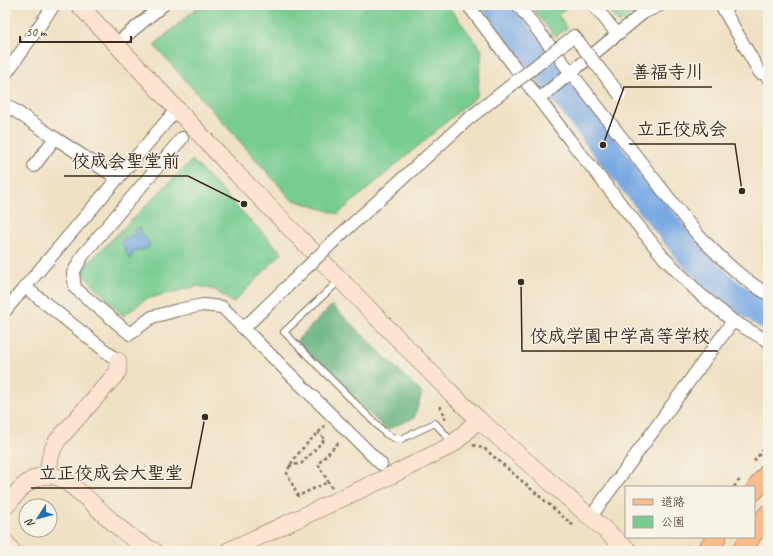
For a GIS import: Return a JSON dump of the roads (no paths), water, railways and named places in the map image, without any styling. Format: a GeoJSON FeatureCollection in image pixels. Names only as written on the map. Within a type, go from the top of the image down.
{"type":"FeatureCollection","features":[{"type":"Feature","properties":{"kind":"main road"},"geometry":{"type":"LineString","coordinates":[[755,490],[768,473]]}},
{"type":"Feature","properties":{"kind":"main road"},"geometry":{"type":"LineString","coordinates":[[755,532],[768,514]]}},
{"type":"Feature","properties":{"kind":"main road"},"geometry":{"type":"LineString","coordinates":[[706,551],[716,538]]}},
{"type":"Feature","properties":{"kind":"main road"},"geometry":{"type":"LineString","coordinates":[[741,551],[750,538]]}},
{"type":"Feature","properties":{"kind":"street"},"geometry":{"type":"LineString","coordinates":[[5,75],[54,5]]}},
{"type":"Feature","properties":{"kind":"street"},"geometry":{"type":"LineString","coordinates":[[79,5],[234,172],[478,419],[629,551]]}},
{"type":"Feature","properties":{"kind":"street"},"geometry":{"type":"LineString","coordinates":[[116,44],[164,5]]}},
{"type":"Feature","properties":{"kind":"street"},"geometry":{"type":"LineString","coordinates":[[468,5],[541,97],[569,139],[664,258],[701,295],[734,321],[768,341]]}},
{"type":"Feature","properties":{"kind":"street"},"geometry":{"type":"LineString","coordinates":[[518,5],[567,76],[697,234],[727,264],[768,294]]}},
{"type":"Feature","properties":{"kind":"street"},"geometry":{"type":"LineString","coordinates":[[594,5],[617,34]]}},
{"type":"Feature","properties":{"kind":"street"},"geometry":{"type":"LineString","coordinates":[[541,97],[643,13],[660,5]]}},
{"type":"Feature","properties":{"kind":"street"},"geometry":{"type":"LineString","coordinates":[[721,5],[760,73]]}},
{"type":"Feature","properties":{"kind":"street"},"geometry":{"type":"LineString","coordinates":[[244,328],[337,238],[467,120],[574,36],[620,95]]}},
{"type":"Feature","properties":{"kind":"street"},"geometry":{"type":"LineString","coordinates":[[5,104],[117,178]]}},
{"type":"Feature","properties":{"kind":"street"},"geometry":{"type":"LineString","coordinates":[[5,311],[176,110]]}},
{"type":"Feature","properties":{"kind":"street"},"geometry":{"type":"LineString","coordinates":[[34,166],[56,138]]}},
{"type":"Feature","properties":{"kind":"street"},"geometry":{"type":"LineString","coordinates":[[182,138],[83,255],[73,273],[75,288],[130,334],[152,317],[203,305],[222,307],[381,464]]}},
{"type":"Feature","properties":{"kind":"street"},"geometry":{"type":"LineString","coordinates":[[25,287],[118,361],[117,372],[57,441],[50,456],[48,475]]}},
{"type":"Feature","properties":{"kind":"street"},"geometry":{"type":"LineString","coordinates":[[590,518],[734,321]]}},
{"type":"Feature","properties":{"kind":"street"},"geometry":{"type":"LineString","coordinates":[[228,551],[392,475],[450,446],[478,419]]}},
{"type":"Feature","properties":{"kind":"street"},"geometry":{"type":"LineString","coordinates":[[5,507],[27,483],[34,478],[48,475],[62,479],[74,487],[136,542],[154,551]]}},
{"type":"Feature","properties":{"kind":"street"},"geometry":{"type":"LineString","coordinates":[[5,542],[12,551]]}},
{"type":"Feature","properties":{"kind":"lane"},"geometry":{"type":"LineString","coordinates":[[760,73],[768,83]]}},
{"type":"Feature","properties":{"kind":"lane"},"geometry":{"type":"LineString","coordinates":[[340,280],[284,332],[386,434],[396,439],[401,439],[435,423],[453,443]]}},
{"type":"Feature","properties":{"kind":"water"},"geometry":{"type":"Polygon","coordinates":[[[140,227],[141,234],[148,241],[149,245],[144,250],[135,251],[130,259],[121,241],[135,234],[134,230],[140,227]]]}},
{"type":"Feature","properties":{"kind":"waterway"},"geometry":{"type":"LineString","coordinates":[[496,5],[603,145],[689,253],[728,291],[768,317]]}},
{"type":"Feature","properties":{"kind":"place","name":"善福寺川"},"geometry":{"type":"Point","coordinates":[603,145]}},
{"type":"Feature","properties":{"kind":"place","name":"立正佼成会"},"geometry":{"type":"Point","coordinates":[742,191]}},
{"type":"Feature","properties":{"kind":"place","name":"佼成会聖堂前"},"geometry":{"type":"Point","coordinates":[244,204]}},
{"type":"Feature","properties":{"kind":"place","name":"佼成学園中学高等学校"},"geometry":{"type":"Point","coordinates":[521,282]}},
{"type":"Feature","properties":{"kind":"place","name":"立正佼成会大聖堂"},"geometry":{"type":"Point","coordinates":[205,417]}}]}
